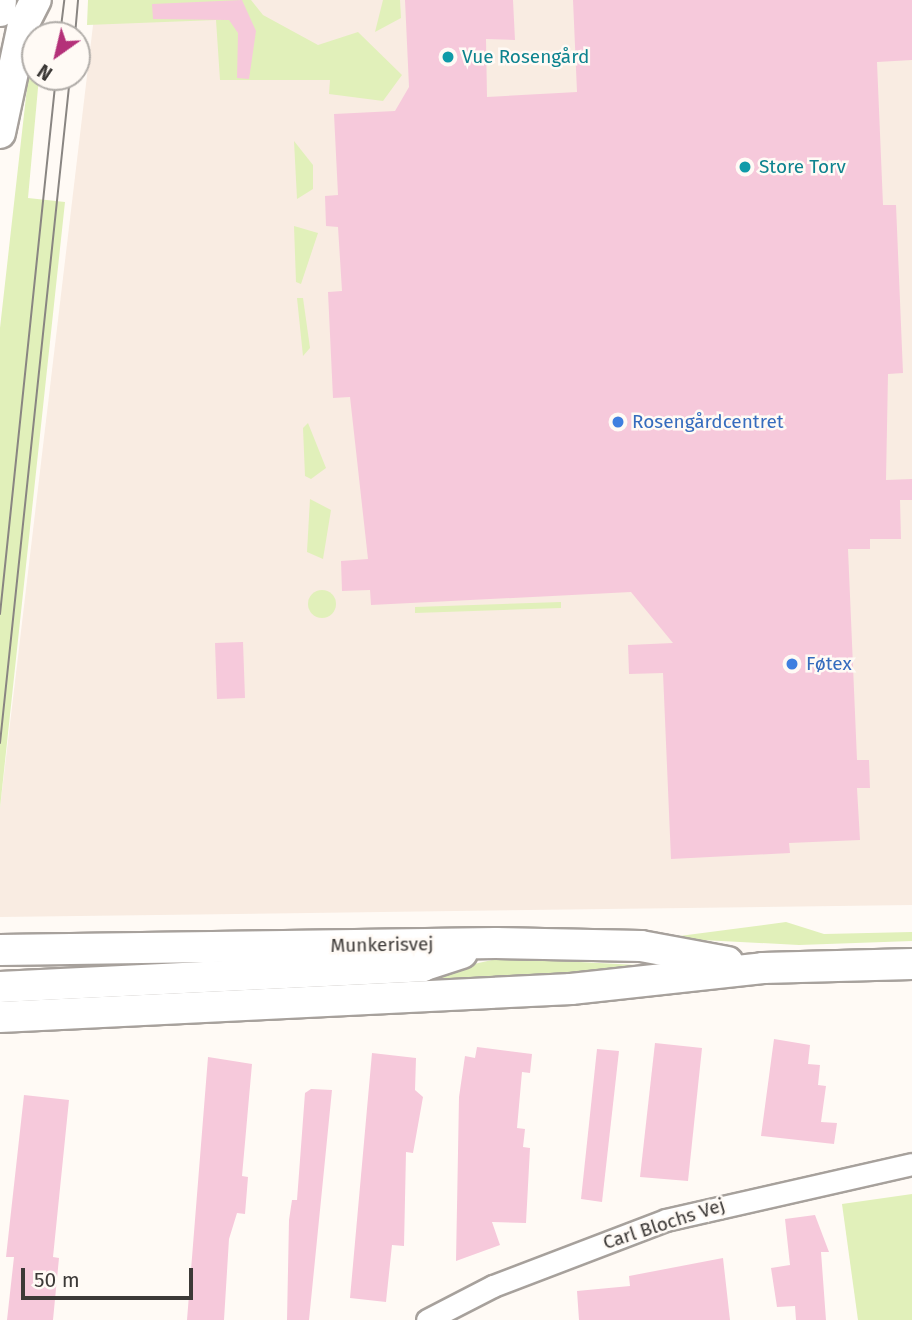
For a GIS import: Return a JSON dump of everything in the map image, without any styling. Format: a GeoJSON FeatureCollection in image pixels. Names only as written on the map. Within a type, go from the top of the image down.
{"type":"FeatureCollection","features":[{"type":"Feature","properties":{"kind":"main road"},"geometry":{"type":"LineString","coordinates":[[0,11],[1,0]]}},
{"type":"Feature","properties":{"kind":"main road"},"geometry":{"type":"LineString","coordinates":[[0,133],[23,25],[36,0]]}},
{"type":"Feature","properties":{"kind":"main road"},"geometry":{"type":"LineString","coordinates":[[0,987],[422,966],[496,943]]}},
{"type":"Feature","properties":{"kind":"main road","name":"Munkerisvej"},"geometry":{"type":"LineString","coordinates":[[0,950],[496,943],[641,946],[763,968]]}},
{"type":"Feature","properties":{"kind":"main road","name":"Munkerisvej"},"geometry":{"type":"LineString","coordinates":[[0,1017],[571,989],[763,968],[912,964]]}},
{"type":"Feature","properties":{"kind":"street","name":"Carl Blochs Vej"},"geometry":{"type":"LineString","coordinates":[[427,1320],[493,1286],[666,1220],[912,1164]]}},
{"type":"Feature","properties":{"kind":"shaded area"},"geometry":{"type":"Polygon","coordinates":[[[96,0],[912,0],[912,905],[0,917],[0,808],[85,91],[91,91],[91,42],[96,0]]]}},
{"type":"Feature","properties":{"kind":"green space"},"geometry":{"type":"Polygon","coordinates":[[[88,0],[251,0],[263,15],[318,45],[358,32],[402,75],[383,101],[329,94],[330,80],[220,80],[216,20],[91,25],[91,21],[87,21],[88,0]]]}},
{"type":"Feature","properties":{"kind":"green space"},"geometry":{"type":"Polygon","coordinates":[[[383,0],[400,0],[401,18],[375,32],[383,0]]]}},
{"type":"Feature","properties":{"kind":"green space"},"geometry":{"type":"Polygon","coordinates":[[[27,91],[38,91],[28,198],[65,202],[0,808],[0,328],[27,91]]]}},
{"type":"Feature","properties":{"kind":"green space"},"geometry":{"type":"Polygon","coordinates":[[[294,141],[313,165],[313,189],[297,199],[294,141]]]}},
{"type":"Feature","properties":{"kind":"green space"},"geometry":{"type":"Polygon","coordinates":[[[294,226],[318,233],[301,284],[296,282],[294,226]]]}},
{"type":"Feature","properties":{"kind":"green space"},"geometry":{"type":"Polygon","coordinates":[[[297,298],[303,298],[310,348],[303,356],[297,298]]]}},
{"type":"Feature","properties":{"kind":"green space"},"geometry":{"type":"Polygon","coordinates":[[[308,423],[326,468],[311,479],[305,476],[303,428],[308,423]]]}},
{"type":"Feature","properties":{"kind":"green space"},"geometry":{"type":"Polygon","coordinates":[[[310,499],[331,510],[323,559],[307,552],[310,499]]]}},
{"type":"Feature","properties":{"kind":"green space"},"geometry":{"type":"Polygon","coordinates":[[[322,590],[332,594],[336,604],[332,614],[322,618],[312,614],[308,604],[312,594],[322,590]]]}},
{"type":"Feature","properties":{"kind":"green space"},"geometry":{"type":"Polygon","coordinates":[[[561,602],[561,608],[415,613],[415,607],[561,602]]]}},
{"type":"Feature","properties":{"kind":"green space"},"geometry":{"type":"Polygon","coordinates":[[[786,922],[824,934],[912,932],[912,941],[799,945],[664,938],[786,922]]]}},
{"type":"Feature","properties":{"kind":"green space"},"geometry":{"type":"Polygon","coordinates":[[[501,958],[675,967],[676,973],[402,980],[501,958]]]}},
{"type":"Feature","properties":{"kind":"green space"},"geometry":{"type":"Polygon","coordinates":[[[912,1194],[912,1320],[858,1320],[842,1204],[912,1194]]]}},
{"type":"Feature","properties":{"kind":"building"},"geometry":{"type":"Polygon","coordinates":[[[242,0],[256,31],[249,79],[237,78],[238,33],[229,20],[153,19],[152,4],[242,0]]]}},
{"type":"Feature","properties":{"kind":"building","name":"Rosengårdcentret"},"geometry":{"type":"Polygon","coordinates":[[[405,0],[513,0],[515,40],[486,39],[487,97],[577,92],[573,0],[912,0],[912,60],[877,62],[883,205],[896,205],[903,373],[888,374],[886,480],[912,479],[912,500],[900,500],[901,539],[870,539],[870,549],[848,549],[857,760],[869,760],[870,788],[857,788],[860,840],[789,843],[790,853],[671,859],[663,673],[629,674],[628,645],[673,643],[631,592],[371,605],[370,590],[342,591],[341,561],[368,559],[350,397],[333,398],[328,292],[342,291],[338,227],[326,226],[325,196],[338,195],[334,114],[395,111],[409,87],[405,0]]]}},
{"type":"Feature","properties":{"kind":"building"},"geometry":{"type":"Polygon","coordinates":[[[243,642],[245,698],[217,699],[215,643],[243,642]]]}},
{"type":"Feature","properties":{"kind":"building"},"geometry":{"type":"Polygon","coordinates":[[[774,1039],[810,1045],[808,1064],[820,1065],[818,1085],[826,1086],[821,1122],[837,1123],[834,1144],[761,1136],[774,1039]]]}},
{"type":"Feature","properties":{"kind":"building"},"geometry":{"type":"Polygon","coordinates":[[[655,1043],[702,1048],[688,1181],[640,1177],[655,1043]]]}},
{"type":"Feature","properties":{"kind":"building"},"geometry":{"type":"Polygon","coordinates":[[[477,1047],[532,1054],[530,1073],[522,1072],[517,1128],[525,1129],[523,1147],[530,1148],[526,1223],[492,1222],[500,1245],[456,1261],[459,1097],[465,1056],[475,1058],[477,1047]]]}},
{"type":"Feature","properties":{"kind":"building"},"geometry":{"type":"Polygon","coordinates":[[[597,1049],[619,1051],[602,1202],[581,1199],[597,1049]]]}},
{"type":"Feature","properties":{"kind":"building"},"geometry":{"type":"Polygon","coordinates":[[[372,1053],[416,1058],[415,1090],[423,1097],[413,1153],[406,1152],[404,1246],[392,1245],[386,1302],[350,1298],[372,1053]]]}},
{"type":"Feature","properties":{"kind":"building"},"geometry":{"type":"Polygon","coordinates":[[[208,1057],[252,1064],[242,1176],[248,1177],[245,1214],[237,1213],[229,1239],[224,1320],[187,1320],[208,1057]]]}},
{"type":"Feature","properties":{"kind":"building"},"geometry":{"type":"Polygon","coordinates":[[[311,1089],[332,1090],[309,1320],[287,1320],[289,1220],[292,1200],[297,1200],[305,1093],[311,1089]]]}},
{"type":"Feature","properties":{"kind":"building"},"geometry":{"type":"Polygon","coordinates":[[[24,1095],[69,1100],[53,1257],[59,1258],[53,1320],[7,1320],[14,1257],[6,1257],[24,1095]]]}},
{"type":"Feature","properties":{"kind":"building"},"geometry":{"type":"Polygon","coordinates":[[[815,1215],[829,1252],[821,1252],[826,1320],[796,1320],[795,1306],[777,1307],[771,1268],[790,1265],[785,1219],[815,1215]]]}},
{"type":"Feature","properties":{"kind":"building"},"geometry":{"type":"Polygon","coordinates":[[[723,1258],[730,1320],[579,1320],[577,1291],[630,1286],[629,1276],[723,1258]]]}},
{"type":"Feature","properties":{"kind":"tram line"},"geometry":{"type":"LineString","coordinates":[[62,21],[64,0]]}},
{"type":"Feature","properties":{"kind":"tram line"},"geometry":{"type":"LineString","coordinates":[[76,21],[78,0]]}},
{"type":"Feature","properties":{"kind":"tram line"},"geometry":{"type":"LineString","coordinates":[[0,614],[55,91]]}},
{"type":"Feature","properties":{"kind":"tram line"},"geometry":{"type":"LineString","coordinates":[[0,743],[69,91]]}},
{"type":"Feature","properties":{"kind":"place","name":"Vue Rosengård"},"geometry":{"type":"Point","coordinates":[448,57]}},
{"type":"Feature","properties":{"kind":"place","name":"Store Torv"},"geometry":{"type":"Point","coordinates":[745,167]}},
{"type":"Feature","properties":{"kind":"place","name":"Rosengårdcentret"},"geometry":{"type":"Point","coordinates":[618,422]}},
{"type":"Feature","properties":{"kind":"place","name":"Føtex"},"geometry":{"type":"Point","coordinates":[792,664]}}]}
